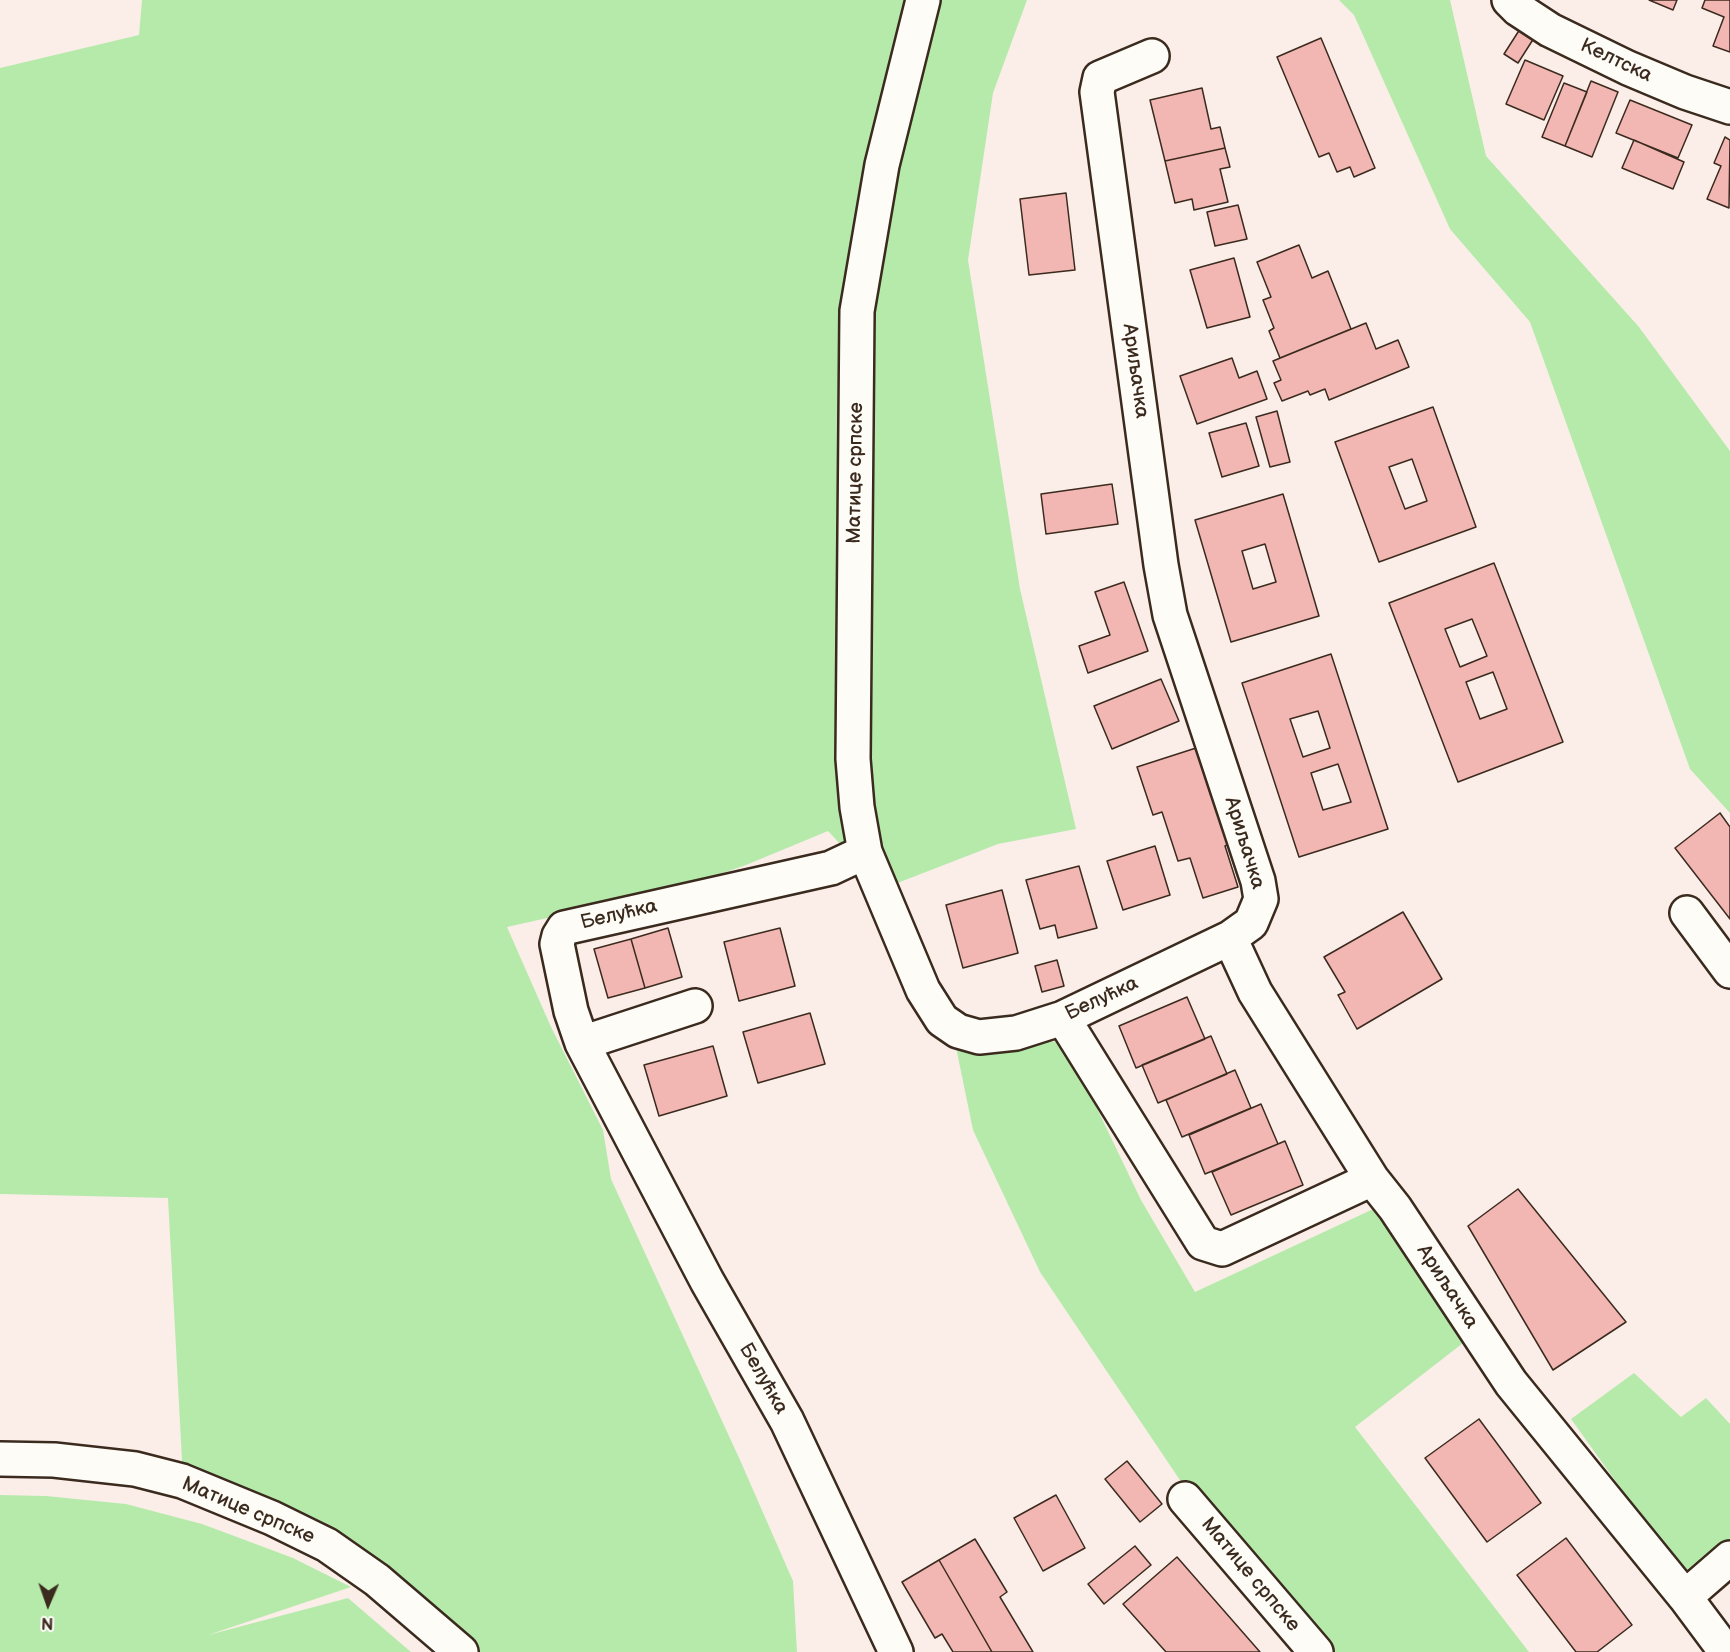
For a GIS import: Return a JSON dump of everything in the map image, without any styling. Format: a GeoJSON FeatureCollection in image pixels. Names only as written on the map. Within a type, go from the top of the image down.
{"type":"FeatureCollection","features":[{"type":"Feature","properties":{"kind":"street","name":"Матице српске"},"geometry":{"type":"LineString","coordinates":[[865,852],[857,807],[853,759],[857,311],[882,165],[923,0]]}},
{"type":"Feature","properties":{"kind":"street","name":"Келтска"},"geometry":{"type":"LineString","coordinates":[[1509,0],[1518,9],[1559,35],[1685,92],[1730,107]]}},
{"type":"Feature","properties":{"kind":"street","name":"Ариљачка"},"geometry":{"type":"LineString","coordinates":[[1152,56],[1101,78],[1097,92],[1161,565],[1170,615],[1258,881],[1261,899],[1251,922],[1230,938],[1255,992],[1371,1179],[1395,1208],[1511,1383],[1685,1597],[1726,1652]]}},
{"type":"Feature","properties":{"kind":"street","name":"Белућка"},"geometry":{"type":"LineString","coordinates":[[896,1652],[787,1421],[707,1281],[582,1043],[571,1011],[557,944],[559,936],[564,928],[831,868],[865,852],[923,990],[942,1020],[958,1031],[980,1038],[1016,1033],[1063,1018],[1230,938]]}},
{"type":"Feature","properties":{"kind":"street"},"geometry":{"type":"LineString","coordinates":[[1687,913],[1730,971]]}},
{"type":"Feature","properties":{"kind":"street"},"geometry":{"type":"LineString","coordinates":[[582,1043],[695,1006]]}},
{"type":"Feature","properties":{"kind":"street"},"geometry":{"type":"LineString","coordinates":[[1063,1018],[1203,1243],[1222,1249],[1371,1179]]}},
{"type":"Feature","properties":{"kind":"street","name":"Матице српске"},"geometry":{"type":"LineString","coordinates":[[0,1459],[54,1460],[135,1469],[182,1481],[272,1518],[327,1545],[377,1580],[460,1652]]}},
{"type":"Feature","properties":{"kind":"street","name":"Матице српске"},"geometry":{"type":"LineString","coordinates":[[1185,1498],[1316,1652]]}},
{"type":"Feature","properties":{"kind":"street"},"geometry":{"type":"LineString","coordinates":[[1685,1597],[1730,1558]]}},
{"type":"Feature","properties":{"kind":"green space"},"geometry":{"type":"Polygon","coordinates":[[[142,0],[1027,0],[993,93],[968,260],[1020,589],[1076,829],[998,844],[882,889],[828,831],[746,865],[677,889],[507,927],[551,1027],[603,1130],[611,1179],[793,1581],[797,1652],[469,1652],[437,1623],[183,1479],[168,1198],[0,1194],[0,68],[139,35],[142,0]]]}},
{"type":"Feature","properties":{"kind":"green space"},"geometry":{"type":"Polygon","coordinates":[[[1339,0],[1450,0],[1486,156],[1639,327],[1730,451],[1730,813],[1690,769],[1530,322],[1450,229],[1354,15],[1339,0]]]}},
{"type":"Feature","properties":{"kind":"green space"},"geometry":{"type":"Polygon","coordinates":[[[951,1023],[989,1040],[1065,1042],[1141,1200],[1195,1292],[1384,1204],[1472,1336],[1355,1427],[1529,1652],[1335,1652],[1194,1501],[1040,1272],[973,1130],[951,1023]]]}},
{"type":"Feature","properties":{"kind":"green space"},"geometry":{"type":"Polygon","coordinates":[[[1634,1373],[1681,1417],[1706,1398],[1730,1424],[1730,1539],[1690,1585],[1571,1419],[1634,1373]]]}},
{"type":"Feature","properties":{"kind":"green space"},"geometry":{"type":"Polygon","coordinates":[[[0,1495],[46,1496],[126,1504],[202,1524],[293,1558],[351,1587],[208,1635],[348,1598],[411,1652],[0,1652],[0,1495]]]}},
{"type":"Feature","properties":{"kind":"building"},"geometry":{"type":"Polygon","coordinates":[[[1649,0],[1677,0],[1673,10],[1649,0]]]}},
{"type":"Feature","properties":{"kind":"building"},"geometry":{"type":"Polygon","coordinates":[[[1705,0],[1730,0],[1730,52],[1713,46],[1724,17],[1702,8],[1705,0]]]}},
{"type":"Feature","properties":{"kind":"building"},"geometry":{"type":"Polygon","coordinates":[[[1520,29],[1534,38],[1518,63],[1504,54],[1520,29]]]}},
{"type":"Feature","properties":{"kind":"building"},"geometry":{"type":"Polygon","coordinates":[[[1321,38],[1375,168],[1354,177],[1350,167],[1337,172],[1329,153],[1319,157],[1277,57],[1321,38]]]}},
{"type":"Feature","properties":{"kind":"building"},"geometry":{"type":"Polygon","coordinates":[[[1525,60],[1563,76],[1544,120],[1506,104],[1525,60]]]}},
{"type":"Feature","properties":{"kind":"building"},"geometry":{"type":"Polygon","coordinates":[[[1591,81],[1618,92],[1592,157],[1565,146],[1591,81]]]}},
{"type":"Feature","properties":{"kind":"building"},"geometry":{"type":"Polygon","coordinates":[[[1564,83],[1587,92],[1565,146],[1542,137],[1564,83]]]}},
{"type":"Feature","properties":{"kind":"building"},"geometry":{"type":"Polygon","coordinates":[[[1202,88],[1211,129],[1220,127],[1225,148],[1165,161],[1150,100],[1202,88]]]}},
{"type":"Feature","properties":{"kind":"building"},"geometry":{"type":"Polygon","coordinates":[[[1630,100],[1692,125],[1678,158],[1616,133],[1630,100]]]}},
{"type":"Feature","properties":{"kind":"building"},"geometry":{"type":"Polygon","coordinates":[[[1725,137],[1730,140],[1729,208],[1707,199],[1721,166],[1714,163],[1725,137]]]}},
{"type":"Feature","properties":{"kind":"building"},"geometry":{"type":"Polygon","coordinates":[[[1634,140],[1684,162],[1673,189],[1622,168],[1634,140]]]}},
{"type":"Feature","properties":{"kind":"building"},"geometry":{"type":"Polygon","coordinates":[[[1225,148],[1230,167],[1220,169],[1228,202],[1194,210],[1192,199],[1175,203],[1165,161],[1225,148]]]}},
{"type":"Feature","properties":{"kind":"building"},"geometry":{"type":"Polygon","coordinates":[[[1066,193],[1075,270],[1029,275],[1020,199],[1066,193]]]}},
{"type":"Feature","properties":{"kind":"building"},"geometry":{"type":"Polygon","coordinates":[[[1238,205],[1247,239],[1215,246],[1207,212],[1238,205]]]}},
{"type":"Feature","properties":{"kind":"building"},"geometry":{"type":"Polygon","coordinates":[[[1299,245],[1312,278],[1328,271],[1351,329],[1280,358],[1269,331],[1274,328],[1263,300],[1271,297],[1257,262],[1299,245]]]}},
{"type":"Feature","properties":{"kind":"building"},"geometry":{"type":"Polygon","coordinates":[[[1234,258],[1250,317],[1207,328],[1190,270],[1234,258]]]}},
{"type":"Feature","properties":{"kind":"building"},"geometry":{"type":"Polygon","coordinates":[[[1366,323],[1376,349],[1398,340],[1409,367],[1329,400],[1325,389],[1310,395],[1308,391],[1282,401],[1274,383],[1281,380],[1273,361],[1366,323]]]}},
{"type":"Feature","properties":{"kind":"building"},"geometry":{"type":"Polygon","coordinates":[[[1232,358],[1239,378],[1257,371],[1267,399],[1197,424],[1180,376],[1232,358]]]}},
{"type":"Feature","properties":{"kind":"building"},"geometry":{"type":"Polygon","coordinates":[[[1433,407],[1476,527],[1379,562],[1335,442],[1433,407]],[[1412,459],[1389,467],[1405,509],[1427,501],[1412,459]]]}},
{"type":"Feature","properties":{"kind":"building"},"geometry":{"type":"Polygon","coordinates":[[[1277,411],[1290,462],[1270,467],[1256,417],[1277,411]]]}},
{"type":"Feature","properties":{"kind":"building"},"geometry":{"type":"Polygon","coordinates":[[[1246,423],[1259,466],[1222,477],[1209,433],[1246,423]]]}},
{"type":"Feature","properties":{"kind":"building"},"geometry":{"type":"Polygon","coordinates":[[[1112,484],[1118,524],[1046,534],[1041,494],[1112,484]]]}},
{"type":"Feature","properties":{"kind":"building"},"geometry":{"type":"Polygon","coordinates":[[[1283,494],[1319,616],[1231,642],[1195,520],[1283,494]],[[1265,544],[1242,551],[1253,589],[1276,582],[1265,544]]]}},
{"type":"Feature","properties":{"kind":"building"},"geometry":{"type":"Polygon","coordinates":[[[1494,563],[1563,742],[1458,782],[1389,603],[1494,563]],[[1472,619],[1445,629],[1460,667],[1487,656],[1472,619]],[[1493,672],[1466,682],[1480,719],[1507,709],[1493,672]]]}},
{"type":"Feature","properties":{"kind":"building"},"geometry":{"type":"Polygon","coordinates":[[[1124,582],[1148,651],[1088,673],[1079,646],[1110,635],[1095,592],[1124,582]]]}},
{"type":"Feature","properties":{"kind":"building"},"geometry":{"type":"Polygon","coordinates":[[[1331,654],[1388,829],[1299,857],[1242,683],[1331,654]],[[1318,711],[1290,719],[1303,757],[1330,748],[1318,711]],[[1338,764],[1311,773],[1323,810],[1351,802],[1338,764]]]}},
{"type":"Feature","properties":{"kind":"building"},"geometry":{"type":"Polygon","coordinates":[[[1161,679],[1179,721],[1112,749],[1094,706],[1161,679]]]}},
{"type":"Feature","properties":{"kind":"building"},"geometry":{"type":"Polygon","coordinates":[[[1196,748],[1211,796],[1218,794],[1234,842],[1225,846],[1238,887],[1203,898],[1190,858],[1178,861],[1162,812],[1153,815],[1137,767],[1196,748]]]}},
{"type":"Feature","properties":{"kind":"building"},"geometry":{"type":"Polygon","coordinates":[[[1720,813],[1730,827],[1730,919],[1675,848],[1720,813]]]}},
{"type":"Feature","properties":{"kind":"building"},"geometry":{"type":"Polygon","coordinates":[[[1155,846],[1170,895],[1123,910],[1107,861],[1155,846]]]}},
{"type":"Feature","properties":{"kind":"building"},"geometry":{"type":"Polygon","coordinates":[[[1079,866],[1097,928],[1058,938],[1055,925],[1040,929],[1026,880],[1079,866]]]}},
{"type":"Feature","properties":{"kind":"building"},"geometry":{"type":"Polygon","coordinates":[[[1002,890],[1018,953],[963,968],[946,905],[1002,890]]]}},
{"type":"Feature","properties":{"kind":"building"},"geometry":{"type":"Polygon","coordinates":[[[1403,912],[1442,979],[1357,1029],[1338,995],[1345,992],[1324,957],[1403,912]]]}},
{"type":"Feature","properties":{"kind":"building"},"geometry":{"type":"Polygon","coordinates":[[[668,928],[682,977],[645,988],[631,939],[668,928]]]}},
{"type":"Feature","properties":{"kind":"building"},"geometry":{"type":"Polygon","coordinates":[[[780,928],[795,986],[739,1001],[724,942],[780,928]]]}},
{"type":"Feature","properties":{"kind":"building"},"geometry":{"type":"Polygon","coordinates":[[[631,939],[645,988],[608,998],[594,949],[631,939]]]}},
{"type":"Feature","properties":{"kind":"building"},"geometry":{"type":"Polygon","coordinates":[[[1057,960],[1064,986],[1042,992],[1035,966],[1057,960]]]}},
{"type":"Feature","properties":{"kind":"building"},"geometry":{"type":"Polygon","coordinates":[[[1187,997],[1205,1039],[1136,1068],[1119,1026],[1187,997]]]}},
{"type":"Feature","properties":{"kind":"building"},"geometry":{"type":"Polygon","coordinates":[[[810,1013],[825,1064],[758,1083],[743,1032],[810,1013]]]}},
{"type":"Feature","properties":{"kind":"building"},"geometry":{"type":"Polygon","coordinates":[[[1211,1036],[1227,1074],[1158,1103],[1142,1065],[1211,1036]]]}},
{"type":"Feature","properties":{"kind":"building"},"geometry":{"type":"Polygon","coordinates":[[[713,1046],[727,1096],[659,1116],[644,1065],[713,1046]]]}},
{"type":"Feature","properties":{"kind":"building"},"geometry":{"type":"Polygon","coordinates":[[[1235,1070],[1251,1108],[1182,1137],[1166,1100],[1235,1070]]]}},
{"type":"Feature","properties":{"kind":"building"},"geometry":{"type":"Polygon","coordinates":[[[1261,1104],[1278,1144],[1205,1174],[1189,1135],[1261,1104]]]}},
{"type":"Feature","properties":{"kind":"building"},"geometry":{"type":"Polygon","coordinates":[[[1285,1141],[1303,1185],[1231,1215],[1212,1172],[1285,1141]]]}},
{"type":"Feature","properties":{"kind":"building"},"geometry":{"type":"Polygon","coordinates":[[[1518,1189],[1626,1322],[1553,1370],[1468,1226],[1518,1189]]]}},
{"type":"Feature","properties":{"kind":"building"},"geometry":{"type":"Polygon","coordinates":[[[1479,1419],[1541,1503],[1487,1542],[1425,1458],[1479,1419]]]}},
{"type":"Feature","properties":{"kind":"building"},"geometry":{"type":"Polygon","coordinates":[[[1127,1461],[1162,1504],[1140,1522],[1105,1479],[1127,1461]]]}},
{"type":"Feature","properties":{"kind":"building"},"geometry":{"type":"Polygon","coordinates":[[[1056,1495],[1085,1548],[1043,1571],[1014,1518],[1056,1495]]]}},
{"type":"Feature","properties":{"kind":"building"},"geometry":{"type":"Polygon","coordinates":[[[1566,1538],[1632,1625],[1597,1652],[1576,1652],[1517,1575],[1566,1538]]]}},
{"type":"Feature","properties":{"kind":"building"},"geometry":{"type":"Polygon","coordinates":[[[975,1539],[1007,1592],[1000,1597],[1033,1652],[992,1652],[939,1560],[975,1539]]]}},
{"type":"Feature","properties":{"kind":"building"},"geometry":{"type":"Polygon","coordinates":[[[1135,1546],[1151,1565],[1104,1604],[1088,1584],[1135,1546]]]}},
{"type":"Feature","properties":{"kind":"building"},"geometry":{"type":"Polygon","coordinates":[[[1177,1557],[1260,1652],[1166,1652],[1123,1604],[1177,1557]]]}},
{"type":"Feature","properties":{"kind":"building"},"geometry":{"type":"Polygon","coordinates":[[[939,1560],[992,1652],[953,1652],[942,1634],[935,1638],[902,1582],[939,1560]]]}}]}
